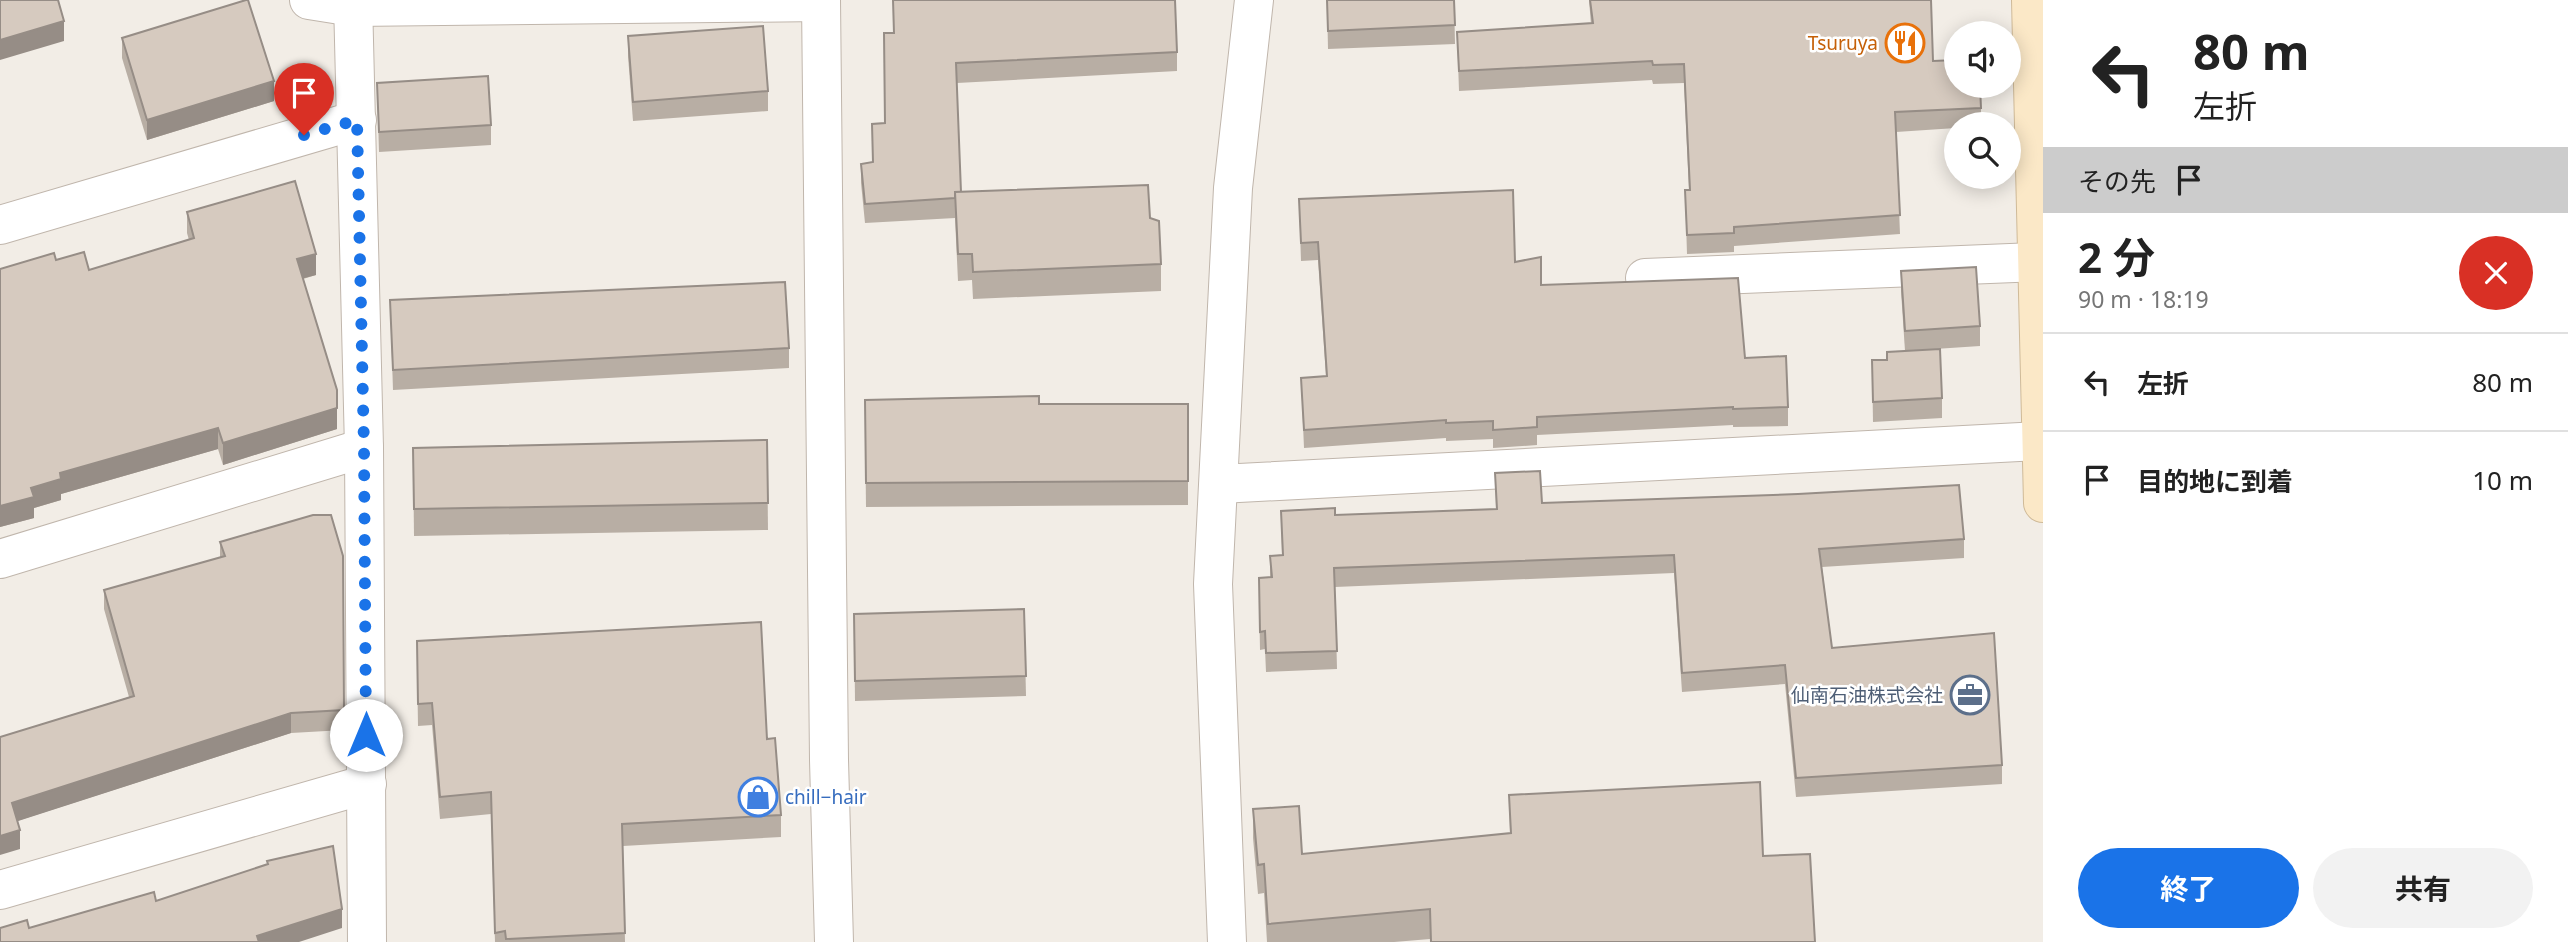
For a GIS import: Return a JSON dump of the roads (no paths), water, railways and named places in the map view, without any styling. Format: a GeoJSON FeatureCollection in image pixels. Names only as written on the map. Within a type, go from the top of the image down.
{"type":"FeatureCollection","features":[{"type":"Feature","properties":{"kind":"street"},"geometry":{"type":"LineString","coordinates":[[309,0],[353,3],[821,1],[829,760],[834,942]]}},
{"type":"Feature","properties":{"kind":"street"},"geometry":{"type":"LineString","coordinates":[[1227,942],[1213,584],[1233,188],[1254,0]]}},
{"type":"Feature","properties":{"kind":"street"},"geometry":{"type":"LineString","coordinates":[[1220,484],[2042,472],[2031,0]]}},
{"type":"Feature","properties":{"kind":"street"},"geometry":{"type":"LineString","coordinates":[[353,3],[364,448],[367,942]]}},
{"type":"Feature","properties":{"kind":"street"},"geometry":{"type":"LineString","coordinates":[[0,225],[357,120]]}},
{"type":"Feature","properties":{"kind":"street"},"geometry":{"type":"LineString","coordinates":[[1645,278],[2037,262]]}},
{"type":"Feature","properties":{"kind":"street"},"geometry":{"type":"LineString","coordinates":[[0,559],[364,448]]}},
{"type":"Feature","properties":{"kind":"street"},"geometry":{"type":"LineString","coordinates":[[0,890],[367,783]]}},
{"type":"Feature","properties":{"kind":"place","name":"Tsuruya"},"geometry":{"type":"Point","coordinates":[1905,43]}},
{"type":"Feature","properties":{"kind":"place","name":"仙南石油株式会社"},"geometry":{"type":"Point","coordinates":[1970,695]}},
{"type":"Feature","properties":{"kind":"place","name":"chill−hair"},"geometry":{"type":"Point","coordinates":[758,797]}}]}
